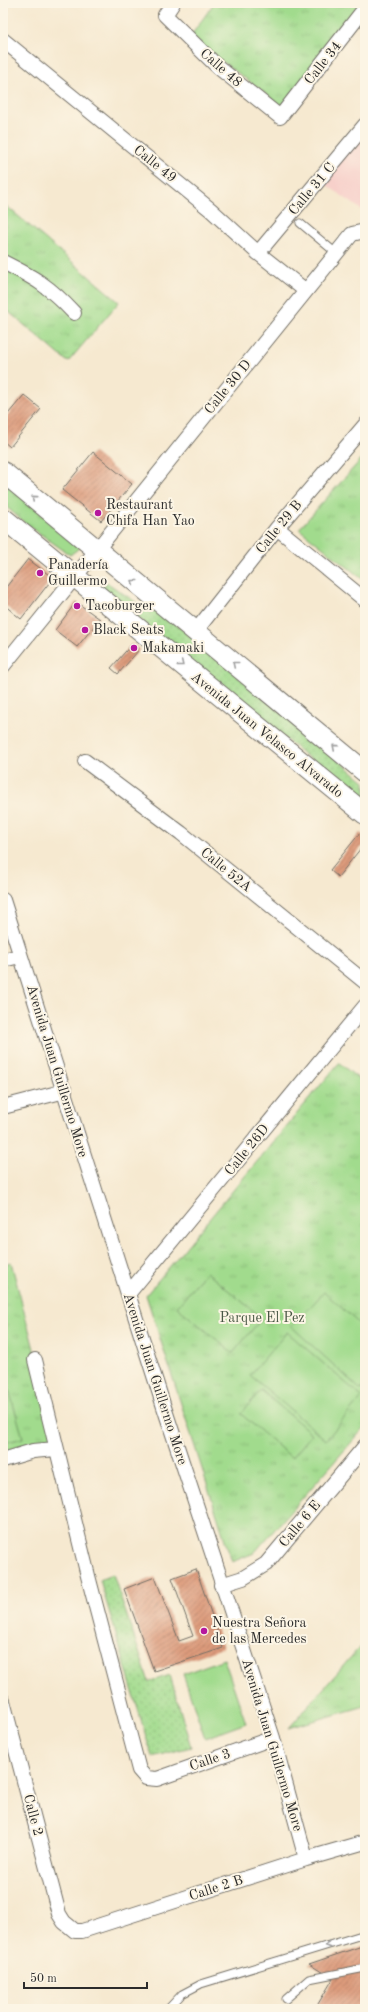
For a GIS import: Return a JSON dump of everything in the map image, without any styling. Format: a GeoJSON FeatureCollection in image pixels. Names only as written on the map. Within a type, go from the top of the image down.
{"type":"FeatureCollection","features":[{"type":"Feature","properties":{"kind":"main road"},"geometry":{"type":"LineString","coordinates":[[3,472],[96,551],[365,772]]}},
{"type":"Feature","properties":{"kind":"main road","name":"Avenida Juan Velasco Alvarado"},"geometry":{"type":"LineString","coordinates":[[3,518],[365,814]]}},
{"type":"Feature","properties":{"kind":"street","name":"Calle 48"},"geometry":{"type":"LineString","coordinates":[[173,3],[164,15],[218,67],[280,117]]}},
{"type":"Feature","properties":{"kind":"street","name":"Calle 34"},"geometry":{"type":"LineString","coordinates":[[280,117],[365,8]]}},
{"type":"Feature","properties":{"kind":"street","name":"Calle 49"},"geometry":{"type":"LineString","coordinates":[[3,40],[211,210],[258,253],[306,291]]}},
{"type":"Feature","properties":{"kind":"street","name":"Calle 31 C"},"geometry":{"type":"LineString","coordinates":[[258,253],[365,125]]}},
{"type":"Feature","properties":{"kind":"street","name":"Calle 30 D"},"geometry":{"type":"LineString","coordinates":[[96,551],[336,253],[352,234],[365,231]]}},
{"type":"Feature","properties":{"kind":"street"},"geometry":{"type":"LineString","coordinates":[[3,262],[35,277],[49,288],[74,313]]}},
{"type":"Feature","properties":{"kind":"street","name":"Calle 29 B"},"geometry":{"type":"LineString","coordinates":[[196,632],[277,528],[365,425]]}},
{"type":"Feature","properties":{"kind":"street"},"geometry":{"type":"LineString","coordinates":[[277,528],[365,600]]}},
{"type":"Feature","properties":{"kind":"street"},"geometry":{"type":"LineString","coordinates":[[3,666],[96,551]]}},
{"type":"Feature","properties":{"kind":"street","name":"Calle 52A"},"geometry":{"type":"LineString","coordinates":[[85,761],[181,833],[365,982]]}},
{"type":"Feature","properties":{"kind":"street","name":"Avenida Juan Guillermo More"},"geometry":{"type":"LineString","coordinates":[[3,900],[221,1585],[273,1738],[306,1859]]}},
{"type":"Feature","properties":{"kind":"street"},"geometry":{"type":"LineString","coordinates":[[3,960],[20,956]]}},
{"type":"Feature","properties":{"kind":"street","name":"Calle 26D"},"geometry":{"type":"LineString","coordinates":[[128,1294],[365,1006]]}},
{"type":"Feature","properties":{"kind":"street"},"geometry":{"type":"LineString","coordinates":[[3,1107],[65,1091]]}},
{"type":"Feature","properties":{"kind":"street"},"geometry":{"type":"LineString","coordinates":[[3,1460],[33,1452],[56,1449],[35,1360]]}},
{"type":"Feature","properties":{"kind":"street","name":"Calle 6 E"},"geometry":{"type":"LineString","coordinates":[[221,1585],[243,1578],[266,1564],[365,1446]]}},
{"type":"Feature","properties":{"kind":"street","name":"Calle 3"},"geometry":{"type":"LineString","coordinates":[[56,1449],[139,1770],[146,1778],[157,1779],[273,1738]]}},
{"type":"Feature","properties":{"kind":"street","name":"Calle 2"},"geometry":{"type":"LineString","coordinates":[[3,1701],[59,1914],[68,1927]]}},
{"type":"Feature","properties":{"kind":"street","name":"Calle 2 B"},"geometry":{"type":"LineString","coordinates":[[68,1927],[74,1931],[82,1931],[306,1859],[365,1842]]}},
{"type":"Feature","properties":{"kind":"lane"},"geometry":{"type":"LineString","coordinates":[[300,223],[336,253]]}},
{"type":"Feature","properties":{"kind":"lane"},"geometry":{"type":"LineString","coordinates":[[168,2009],[182,1994],[201,1984],[365,1934]]}},
{"type":"Feature","properties":{"kind":"lane"},"geometry":{"type":"LineString","coordinates":[[286,1999],[308,1979],[365,1968]]}},
{"type":"Feature","properties":{"kind":"shaded area"},"geometry":{"type":"Polygon","coordinates":[[[365,119],[365,212],[321,181],[365,119]]]}},
{"type":"Feature","properties":{"kind":"green space"},"geometry":{"type":"Polygon","coordinates":[[[214,3],[355,3],[359,5],[282,106],[190,37],[214,3]]]}},
{"type":"Feature","properties":{"kind":"green space"},"geometry":{"type":"Polygon","coordinates":[[[3,203],[119,302],[68,362],[3,307],[3,203]]]}},
{"type":"Feature","properties":{"kind":"green space"},"geometry":{"type":"Polygon","coordinates":[[[365,455],[365,581],[299,529],[365,455]]]}},
{"type":"Feature","properties":{"kind":"green space"},"geometry":{"type":"Polygon","coordinates":[[[3,481],[82,546],[70,555],[25,523],[3,504],[3,481]]]}},
{"type":"Feature","properties":{"kind":"green space"},"geometry":{"type":"Polygon","coordinates":[[[106,582],[143,607],[160,611],[365,782],[365,804],[101,588],[106,582]]]}},
{"type":"Feature","properties":{"kind":"green space","name":"Parque El Pez"},"geometry":{"type":"Polygon","coordinates":[[[339,1063],[365,1084],[365,1427],[254,1553],[232,1562],[146,1295],[339,1063]]]}},
{"type":"Feature","properties":{"kind":"green space"},"geometry":{"type":"Polygon","coordinates":[[[11,1262],[58,1440],[3,1455],[3,1264],[11,1262]]]}},
{"type":"Feature","properties":{"kind":"green space"},"geometry":{"type":"Polygon","coordinates":[[[206,1272],[262,1318],[233,1353],[177,1307],[206,1272]]]}},
{"type":"Feature","properties":{"kind":"green space"},"geometry":{"type":"Polygon","coordinates":[[[324,1292],[365,1329],[365,1385],[361,1390],[292,1327],[324,1292]]]}},
{"type":"Feature","properties":{"kind":"green space"},"geometry":{"type":"Polygon","coordinates":[[[287,1332],[362,1397],[326,1440],[250,1375],[287,1332]]]}},
{"type":"Feature","properties":{"kind":"green space"},"geometry":{"type":"Polygon","coordinates":[[[3,1369],[23,1438],[3,1443],[3,1369]]]}},
{"type":"Feature","properties":{"kind":"green space"},"geometry":{"type":"Polygon","coordinates":[[[261,1390],[312,1434],[292,1458],[241,1414],[261,1390]]]}},
{"type":"Feature","properties":{"kind":"green space"},"geometry":{"type":"Polygon","coordinates":[[[113,1574],[149,1682],[170,1675],[191,1747],[152,1757],[100,1580],[113,1574]]]}},
{"type":"Feature","properties":{"kind":"green space"},"geometry":{"type":"Polygon","coordinates":[[[365,1641],[365,1706],[289,1728],[365,1641]]]}},
{"type":"Feature","properties":{"kind":"green space"},"geometry":{"type":"Polygon","coordinates":[[[224,1659],[246,1723],[205,1738],[183,1674],[224,1659]]]}},
{"type":"Feature","properties":{"kind":"building"},"geometry":{"type":"Polygon","coordinates":[[[24,395],[41,409],[10,447],[3,441],[3,420],[24,395]]]}},
{"type":"Feature","properties":{"kind":"building"},"geometry":{"type":"Polygon","coordinates":[[[93,452],[132,484],[101,521],[62,490],[93,452]]]}},
{"type":"Feature","properties":{"kind":"building"},"geometry":{"type":"Polygon","coordinates":[[[28,559],[53,578],[21,619],[3,604],[3,591],[28,559]]]}},
{"type":"Feature","properties":{"kind":"building"},"geometry":{"type":"Polygon","coordinates":[[[76,602],[100,619],[77,647],[55,630],[76,602]]]}},
{"type":"Feature","properties":{"kind":"building"},"geometry":{"type":"Polygon","coordinates":[[[132,644],[139,650],[118,674],[111,668],[132,644]]]}},
{"type":"Feature","properties":{"kind":"building"},"geometry":{"type":"Polygon","coordinates":[[[360,833],[365,837],[365,843],[338,877],[330,870],[360,833]]]}},
{"type":"Feature","properties":{"kind":"building"},"geometry":{"type":"Polygon","coordinates":[[[196,1569],[223,1648],[154,1671],[124,1589],[155,1577],[179,1641],[193,1636],[172,1578],[196,1569]]]}},
{"type":"Feature","properties":{"kind":"building"},"geometry":{"type":"Polygon","coordinates":[[[365,1945],[365,2009],[315,2009],[333,1979],[309,1964],[365,1945]]]}},
{"type":"Feature","properties":{"kind":"place","name":"Restaurant Chifa Han Yao"},"geometry":{"type":"Point","coordinates":[98,513]}},
{"type":"Feature","properties":{"kind":"place","name":"Panadería Guillermo"},"geometry":{"type":"Point","coordinates":[40,573]}},
{"type":"Feature","properties":{"kind":"place","name":"Tacoburger"},"geometry":{"type":"Point","coordinates":[77,606]}},
{"type":"Feature","properties":{"kind":"place","name":"Black Seats"},"geometry":{"type":"Point","coordinates":[85,630]}},
{"type":"Feature","properties":{"kind":"place","name":"Makamaki"},"geometry":{"type":"Point","coordinates":[134,648]}},
{"type":"Feature","properties":{"kind":"place","name":"Nuestra Señora de las Mercedes"},"geometry":{"type":"Point","coordinates":[204,1631]}}]}
